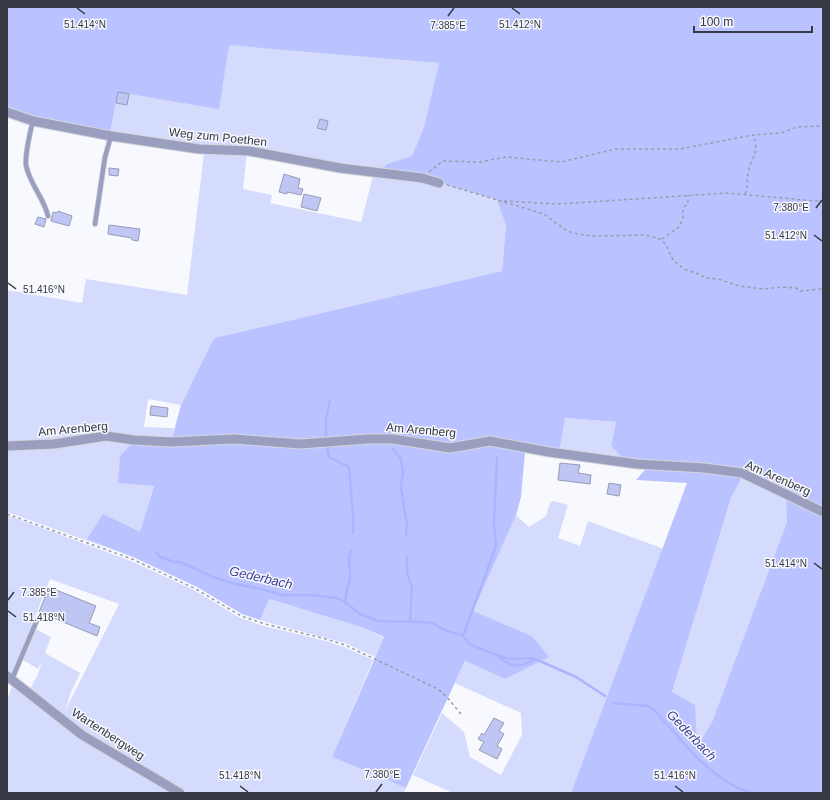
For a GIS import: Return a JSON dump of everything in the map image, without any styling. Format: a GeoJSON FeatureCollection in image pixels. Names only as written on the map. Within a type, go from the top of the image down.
{"type":"FeatureCollection","features":[{"type":"Feature","properties":{"kind":"street","name":"Weg zum Poethen"},"geometry":{"type":"LineString","coordinates":[[7,112],[33,122],[111,136],[199,149],[249,151],[340,168],[422,178],[438,183]]}},
{"type":"Feature","properties":{"kind":"street","name":"Am Arenberg"},"geometry":{"type":"LineString","coordinates":[[7,446],[54,444],[106,436],[134,440],[171,442],[234,439],[300,444],[368,439],[393,439],[450,448],[490,441],[549,452],[637,464],[704,468],[742,473],[823,512]]}},
{"type":"Feature","properties":{"kind":"street","name":"Wartenbergweg"},"geometry":{"type":"LineString","coordinates":[[10,678],[82,735],[180,793]]}},
{"type":"Feature","properties":{"kind":"lane"},"geometry":{"type":"LineString","coordinates":[[33,122],[26,163],[28,172],[46,206],[48,216]]}},
{"type":"Feature","properties":{"kind":"lane"},"geometry":{"type":"LineString","coordinates":[[95,224],[104,164],[111,136]]}},
{"type":"Feature","properties":{"kind":"lane"},"geometry":{"type":"LineString","coordinates":[[10,678],[38,620]]}},
{"type":"Feature","properties":{"kind":"path"},"geometry":{"type":"LineString","coordinates":[[422,178],[443,161],[480,162],[506,157],[561,162],[616,149],[680,149],[753,135],[781,133],[798,127],[823,126]]}},
{"type":"Feature","properties":{"kind":"path"},"geometry":{"type":"LineString","coordinates":[[745,194],[749,170],[756,152],[756,145],[753,135]]}},
{"type":"Feature","properties":{"kind":"path"},"geometry":{"type":"LineString","coordinates":[[438,183],[544,214],[567,231],[585,236],[646,235],[662,240],[673,260],[684,269],[705,278],[718,279],[739,286],[763,289],[782,287],[796,288],[801,291],[823,290]]}},
{"type":"Feature","properties":{"kind":"path"},"geometry":{"type":"LineString","coordinates":[[498,200],[558,204],[728,193],[823,201]]}},
{"type":"Feature","properties":{"kind":"path"},"geometry":{"type":"LineString","coordinates":[[662,240],[680,227],[683,218],[683,208],[688,203],[688,195]]}},
{"type":"Feature","properties":{"kind":"path"},"geometry":{"type":"LineString","coordinates":[[7,514],[132,559],[196,589],[241,616],[265,624],[345,645],[438,689],[461,714]]}},
{"type":"Feature","properties":{"kind":"shaded area"},"geometry":{"type":"Polygon","coordinates":[[[7,7],[823,7],[823,793],[571,793],[687,483],[636,480],[649,465],[624,460],[611,446],[616,422],[565,418],[559,452],[525,452],[521,497],[516,515],[473,611],[532,636],[549,657],[505,679],[465,661],[406,788],[332,757],[384,637],[361,627],[269,599],[260,620],[242,614],[197,587],[133,557],[87,539],[103,514],[140,532],[154,486],[118,483],[120,456],[133,442],[172,438],[181,405],[214,338],[502,271],[506,225],[497,200],[439,183],[382,171],[386,164],[412,156],[424,127],[439,63],[229,45],[219,109],[118,92],[110,133],[33,120],[7,110],[7,7]],[[744,473],[731,498],[672,692],[695,705],[697,747],[712,722],[787,522],[786,489],[770,481],[744,473]]]}},
{"type":"Feature","properties":{"kind":"shaded area"},"geometry":{"type":"Polygon","coordinates":[[[229,44],[439,63],[424,127],[412,156],[386,164],[382,171],[340,165],[270,150],[190,145],[110,133],[118,92],[229,44]]]}},
{"type":"Feature","properties":{"kind":"shaded area"},"geometry":{"type":"Polygon","coordinates":[[[247,152],[243,189],[272,195],[270,203],[361,222],[373,176],[439,183],[498,201],[506,225],[502,271],[214,338],[181,405],[148,399],[144,427],[174,428],[172,438],[7,444],[7,290],[82,303],[86,279],[187,295],[204,153],[247,152]]]}},
{"type":"Feature","properties":{"kind":"shaded area"},"geometry":{"type":"Polygon","coordinates":[[[564,418],[616,422],[611,446],[624,460],[559,452],[564,418]]]}},
{"type":"Feature","properties":{"kind":"shaded area"},"geometry":{"type":"Polygon","coordinates":[[[106,438],[133,442],[118,483],[154,485],[140,533],[88,539],[133,557],[7,512],[7,448],[106,438]]]}},
{"type":"Feature","properties":{"kind":"shaded area"},"geometry":{"type":"Polygon","coordinates":[[[743,473],[770,481],[787,489],[787,522],[712,722],[697,748],[672,692],[731,498],[743,473]]]}},
{"type":"Feature","properties":{"kind":"shaded area"},"geometry":{"type":"Polygon","coordinates":[[[553,501],[568,505],[558,538],[580,546],[588,521],[664,549],[571,793],[453,793],[413,775],[442,713],[464,732],[470,757],[501,775],[522,735],[521,713],[455,683],[465,661],[505,679],[532,636],[472,611],[516,515],[529,527],[546,516],[550,503],[553,501]]]}},
{"type":"Feature","properties":{"kind":"shaded area"},"geometry":{"type":"Polygon","coordinates":[[[7,515],[131,561],[194,590],[240,618],[264,626],[326,641],[373,660],[332,757],[406,788],[403,793],[184,793],[94,740],[30,689],[38,674],[42,661],[38,669],[23,660],[36,629],[51,637],[45,653],[80,673],[71,692],[65,711],[119,604],[50,579],[11,676],[7,672],[7,515]]]}},
{"type":"Feature","properties":{"kind":"shaded area"},"geometry":{"type":"Polygon","coordinates":[[[268,599],[361,627],[384,638],[375,657],[345,643],[260,620],[268,599]]]}},
{"type":"Feature","properties":{"kind":"shaded area"},"geometry":{"type":"Polygon","coordinates":[[[13,683],[92,744],[176,793],[7,793],[7,700],[13,683]]]}},
{"type":"Feature","properties":{"kind":"building"},"geometry":{"type":"Polygon","coordinates":[[[118,92],[129,94],[127,105],[116,103],[118,92]]]}},
{"type":"Feature","properties":{"kind":"building"},"geometry":{"type":"Polygon","coordinates":[[[320,119],[328,121],[326,130],[317,128],[320,119]]]}},
{"type":"Feature","properties":{"kind":"building"},"geometry":{"type":"Polygon","coordinates":[[[109,168],[119,169],[118,176],[109,175],[109,168]]]}},
{"type":"Feature","properties":{"kind":"building"},"geometry":{"type":"Polygon","coordinates":[[[284,174],[300,179],[298,188],[303,189],[301,195],[279,192],[284,174]]]}},
{"type":"Feature","properties":{"kind":"building"},"geometry":{"type":"Polygon","coordinates":[[[304,194],[321,198],[317,211],[301,207],[304,194]]]}},
{"type":"Feature","properties":{"kind":"building"},"geometry":{"type":"Polygon","coordinates":[[[58,211],[72,216],[69,226],[51,221],[53,212],[57,213],[58,211]]]}},
{"type":"Feature","properties":{"kind":"building"},"geometry":{"type":"Polygon","coordinates":[[[38,217],[46,219],[44,227],[35,224],[38,217]]]}},
{"type":"Feature","properties":{"kind":"building"},"geometry":{"type":"Polygon","coordinates":[[[109,225],[140,229],[138,241],[132,240],[132,238],[108,234],[109,225]]]}},
{"type":"Feature","properties":{"kind":"building"},"geometry":{"type":"Polygon","coordinates":[[[151,406],[168,408],[167,417],[150,415],[151,406]]]}},
{"type":"Feature","properties":{"kind":"building"},"geometry":{"type":"Polygon","coordinates":[[[560,463],[580,465],[578,473],[591,475],[590,484],[558,480],[560,463]]]}},
{"type":"Feature","properties":{"kind":"building"},"geometry":{"type":"Polygon","coordinates":[[[609,483],[621,485],[619,496],[607,494],[609,483]]]}},
{"type":"Feature","properties":{"kind":"building"},"geometry":{"type":"Polygon","coordinates":[[[49,587],[96,606],[89,623],[100,627],[97,636],[39,612],[49,587]]]}},
{"type":"Feature","properties":{"kind":"building"},"geometry":{"type":"Polygon","coordinates":[[[494,718],[504,723],[499,731],[504,734],[497,746],[502,749],[497,759],[479,750],[484,742],[478,739],[482,733],[484,735],[494,718]]]}},
{"type":"Feature","properties":{"kind":"waterway"},"geometry":{"type":"LineString","coordinates":[[326,435],[326,419],[330,400]]}},
{"type":"Feature","properties":{"kind":"waterway"},"geometry":{"type":"LineString","coordinates":[[327,447],[329,457],[349,467],[353,533]]}},
{"type":"Feature","properties":{"kind":"waterway"},"geometry":{"type":"LineString","coordinates":[[393,449],[401,459],[403,472],[401,488],[407,525],[406,536]]}},
{"type":"Feature","properties":{"kind":"waterway"},"geometry":{"type":"LineString","coordinates":[[463,636],[496,546],[494,523],[497,458]]}},
{"type":"Feature","properties":{"kind":"waterway"},"geometry":{"type":"LineString","coordinates":[[346,603],[350,577],[349,560],[351,551]]}},
{"type":"Feature","properties":{"kind":"waterway","name":"Gederbach"},"geometry":{"type":"LineString","coordinates":[[156,552],[160,557],[174,562],[180,562],[213,577],[235,584],[262,589],[282,595],[311,595],[337,598],[360,614],[378,621],[432,623],[445,630],[463,636],[471,645],[497,655],[509,659],[533,658],[576,677],[605,696]]}},
{"type":"Feature","properties":{"kind":"waterway"},"geometry":{"type":"LineString","coordinates":[[407,557],[407,573],[412,587],[410,622]]}},
{"type":"Feature","properties":{"kind":"waterway"},"geometry":{"type":"LineString","coordinates":[[499,657],[508,664],[517,666],[536,659]]}},
{"type":"Feature","properties":{"kind":"waterway","name":"Gederbach"},"geometry":{"type":"LineString","coordinates":[[614,703],[648,706],[654,710],[692,752],[712,771],[736,787],[753,793]]}}]}
